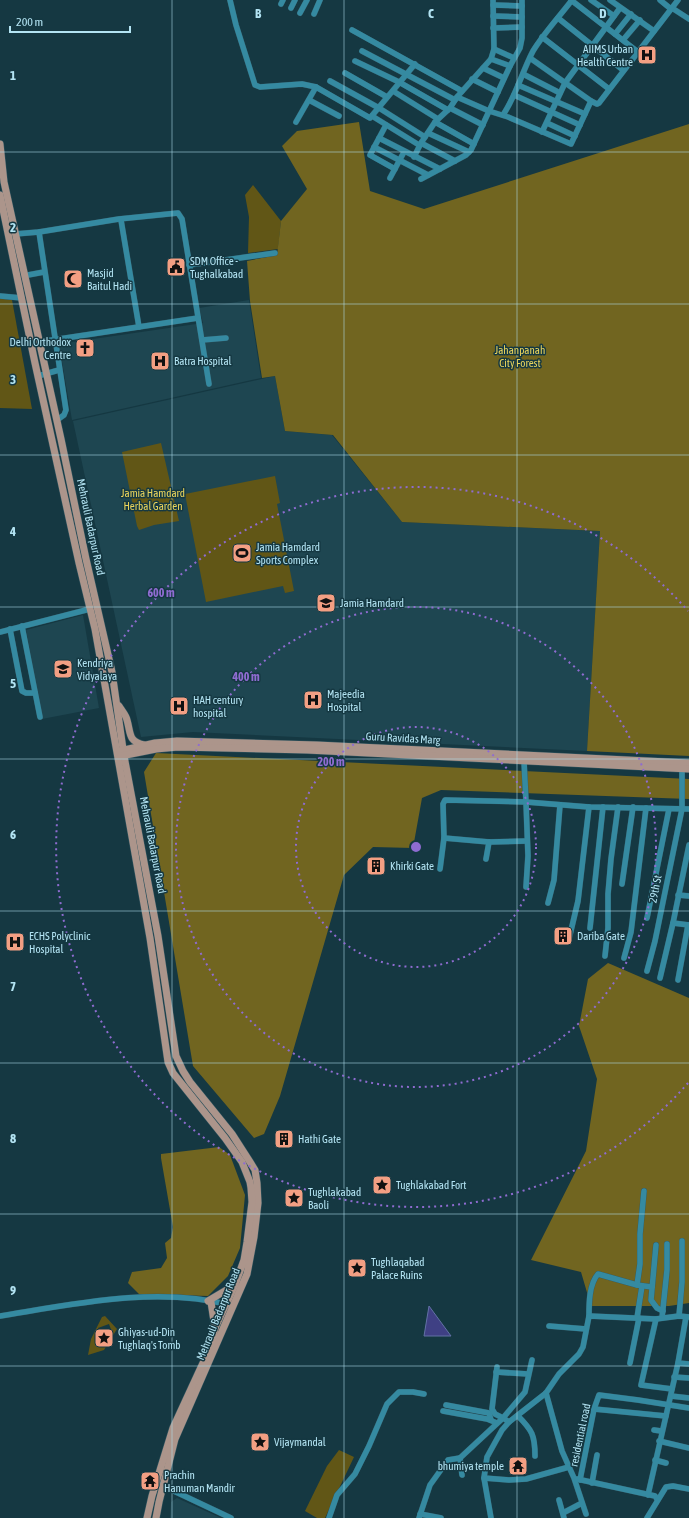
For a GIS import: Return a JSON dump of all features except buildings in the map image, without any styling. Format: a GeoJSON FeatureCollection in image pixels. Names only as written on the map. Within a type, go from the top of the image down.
{"type":"FeatureCollection","features":[{"type":"Feature","properties":{"kind":"main road","name":"Mehrauli Badarpur Road"},"geometry":{"type":"LineString","coordinates":[[0,144],[9,223],[22,297],[38,376],[83,566],[112,672],[118,704],[121,754]]}},
{"type":"Feature","properties":{"kind":"main road","name":"Mehrauli Badarpur Road"},"geometry":{"type":"LineString","coordinates":[[0,195],[9,223],[15,234],[57,420],[90,609],[121,754],[168,1062],[173,1073],[246,1156],[255,1170],[257,1183],[258,1203],[254,1237],[247,1274],[215,1328],[211,1351],[207,1359],[203,1362],[173,1428],[159,1484],[156,1518]]}},
{"type":"Feature","properties":{"kind":"main road"},"geometry":{"type":"LineString","coordinates":[[118,704],[127,719],[132,739],[138,743],[146,745]]}},
{"type":"Feature","properties":{"kind":"main road","name":"Guru Ravidas Marg"},"geometry":{"type":"LineString","coordinates":[[121,754],[146,745],[177,741],[315,745],[689,763]]}},
{"type":"Feature","properties":{"kind":"main road","name":"Guru Ravidas Marg"},"geometry":{"type":"LineString","coordinates":[[121,754],[178,747],[307,750],[685,769]]}},
{"type":"Feature","properties":{"kind":"main road","name":"Mehrauli Badarpur Road"},"geometry":{"type":"LineString","coordinates":[[147,1518],[175,1439],[210,1361],[244,1260],[252,1195],[246,1170],[228,1136]]}},
{"type":"Feature","properties":{"kind":"main road"},"geometry":{"type":"LineString","coordinates":[[215,1328],[209,1301],[235,1285]]}},
{"type":"Feature","properties":{"kind":"street"},"geometry":{"type":"LineString","coordinates":[[230,0],[236,25],[255,85],[260,87],[302,84],[316,87],[368,118],[372,116],[379,108],[415,64]]}},
{"type":"Feature","properties":{"kind":"street"},"geometry":{"type":"LineString","coordinates":[[290,8],[295,0]]}},
{"type":"Feature","properties":{"kind":"street"},"geometry":{"type":"LineString","coordinates":[[300,13],[308,0],[319,3],[314,14]]}},
{"type":"Feature","properties":{"kind":"street"},"geometry":{"type":"LineString","coordinates":[[503,115],[514,95],[530,58],[542,37],[572,0],[638,52]]}},
{"type":"Feature","properties":{"kind":"street"},"geometry":{"type":"LineString","coordinates":[[591,0],[614,16]]}},
{"type":"Feature","properties":{"kind":"street"},"geometry":{"type":"LineString","coordinates":[[610,0],[654,31]]}},
{"type":"Feature","properties":{"kind":"street"},"geometry":{"type":"LineString","coordinates":[[530,58],[595,104],[598,104],[608,89],[678,0]]}},
{"type":"Feature","properties":{"kind":"street"},"geometry":{"type":"LineString","coordinates":[[663,1],[672,8],[688,16]]}},
{"type":"Feature","properties":{"kind":"street"},"geometry":{"type":"LineString","coordinates":[[414,157],[426,135],[449,109],[472,79],[491,59],[494,49],[493,3],[522,3],[522,42],[520,48],[504,78],[470,152],[421,179]]}},
{"type":"Feature","properties":{"kind":"street"},"geometry":{"type":"LineString","coordinates":[[542,132],[565,83],[620,8]]}},
{"type":"Feature","properties":{"kind":"street"},"geometry":{"type":"LineString","coordinates":[[615,34],[631,14]]}},
{"type":"Feature","properties":{"kind":"street"},"geometry":{"type":"LineString","coordinates":[[493,16],[522,17]]}},
{"type":"Feature","properties":{"kind":"street"},"geometry":{"type":"LineString","coordinates":[[558,18],[623,70]]}},
{"type":"Feature","properties":{"kind":"street"},"geometry":{"type":"LineString","coordinates":[[623,40],[640,20]]}},
{"type":"Feature","properties":{"kind":"street"},"geometry":{"type":"LineString","coordinates":[[493,28],[522,27]]}},
{"type":"Feature","properties":{"kind":"street"},"geometry":{"type":"LineString","coordinates":[[352,30],[462,91]]}},
{"type":"Feature","properties":{"kind":"street"},"geometry":{"type":"LineString","coordinates":[[542,37],[608,89]]}},
{"type":"Feature","properties":{"kind":"street"},"geometry":{"type":"LineString","coordinates":[[494,49],[514,58]]}},
{"type":"Feature","properties":{"kind":"street"},"geometry":{"type":"LineString","coordinates":[[362,51],[456,98],[503,115],[570,145],[591,101]]}},
{"type":"Feature","properties":{"kind":"street"},"geometry":{"type":"LineString","coordinates":[[491,59],[510,66]]}},
{"type":"Feature","properties":{"kind":"street"},"geometry":{"type":"LineString","coordinates":[[355,61],[400,82],[449,109],[483,125]]}},
{"type":"Feature","properties":{"kind":"street"},"geometry":{"type":"LineString","coordinates":[[483,68],[504,78]]}},
{"type":"Feature","properties":{"kind":"street"},"geometry":{"type":"LineString","coordinates":[[345,73],[387,97]]}},
{"type":"Feature","properties":{"kind":"street"},"geometry":{"type":"LineString","coordinates":[[523,74],[560,94]]}},
{"type":"Feature","properties":{"kind":"street"},"geometry":{"type":"LineString","coordinates":[[472,79],[498,92]]}},
{"type":"Feature","properties":{"kind":"street"},"geometry":{"type":"LineString","coordinates":[[330,81],[426,135],[470,152]]}},
{"type":"Feature","properties":{"kind":"street"},"geometry":{"type":"LineString","coordinates":[[518,85],[585,114]]}},
{"type":"Feature","properties":{"kind":"street"},"geometry":{"type":"LineString","coordinates":[[296,122],[316,87]]}},
{"type":"Feature","properties":{"kind":"street"},"geometry":{"type":"LineString","coordinates":[[393,91],[474,144]]}},
{"type":"Feature","properties":{"kind":"street"},"geometry":{"type":"LineString","coordinates":[[514,95],[580,125]]}},
{"type":"Feature","properties":{"kind":"street"},"geometry":{"type":"LineString","coordinates":[[308,100],[338,116]]}},
{"type":"Feature","properties":{"kind":"street"},"geometry":{"type":"LineString","coordinates":[[372,116],[420,144],[455,160]]}},
{"type":"Feature","properties":{"kind":"street"},"geometry":{"type":"LineString","coordinates":[[547,122],[575,136]]}},
{"type":"Feature","properties":{"kind":"street"},"geometry":{"type":"LineString","coordinates":[[386,125],[370,154],[371,157],[395,168]]}},
{"type":"Feature","properties":{"kind":"street"},"geometry":{"type":"LineString","coordinates":[[379,138],[440,169]]}},
{"type":"Feature","properties":{"kind":"street"},"geometry":{"type":"LineString","coordinates":[[374,147],[428,175]]}},
{"type":"Feature","properties":{"kind":"street"},"geometry":{"type":"LineString","coordinates":[[390,178],[404,152]]}},
{"type":"Feature","properties":{"kind":"street"},"geometry":{"type":"LineString","coordinates":[[15,234],[178,213],[182,219],[209,384]]}},
{"type":"Feature","properties":{"kind":"street"},"geometry":{"type":"LineString","coordinates":[[121,220],[139,327]]}},
{"type":"Feature","properties":{"kind":"street"},"geometry":{"type":"LineString","coordinates":[[39,232],[66,410],[64,415],[57,420]]}},
{"type":"Feature","properties":{"kind":"street"},"geometry":{"type":"LineString","coordinates":[[189,265],[275,253]]}},
{"type":"Feature","properties":{"kind":"street"},"geometry":{"type":"LineString","coordinates":[[28,275],[44,272]]}},
{"type":"Feature","properties":{"kind":"street"},"geometry":{"type":"LineString","coordinates":[[0,295],[22,297]]}},
{"type":"Feature","properties":{"kind":"street"},"geometry":{"type":"LineString","coordinates":[[39,342],[198,318]]}},
{"type":"Feature","properties":{"kind":"street"},"geometry":{"type":"LineString","coordinates":[[202,340],[226,338]]}},
{"type":"Feature","properties":{"kind":"street"},"geometry":{"type":"LineString","coordinates":[[38,376],[59,370]]}},
{"type":"Feature","properties":{"kind":"street"},"geometry":{"type":"LineString","coordinates":[[0,632],[90,609]]}},
{"type":"Feature","properties":{"kind":"street"},"geometry":{"type":"LineString","coordinates":[[22,626],[40,717]]}},
{"type":"Feature","properties":{"kind":"street"},"geometry":{"type":"LineString","coordinates":[[10,629],[22,691],[26,693],[35,693]]}},
{"type":"Feature","properties":{"kind":"street"},"geometry":{"type":"LineString","coordinates":[[524,761],[528,866],[526,888]]}},
{"type":"Feature","properties":{"kind":"street","name":"29th St"},"geometry":{"type":"LineString","coordinates":[[647,971],[655,941],[682,809],[685,769]]}},
{"type":"Feature","properties":{"kind":"street"},"geometry":{"type":"LineString","coordinates":[[440,869],[444,838],[443,804],[445,800],[526,802],[589,807],[633,807],[689,810]]}},
{"type":"Feature","properties":{"kind":"street"},"geometry":{"type":"LineString","coordinates":[[548,903],[554,880],[560,805]]}},
{"type":"Feature","properties":{"kind":"street"},"geometry":{"type":"LineString","coordinates":[[569,939],[578,901],[589,807]]}},
{"type":"Feature","properties":{"kind":"street"},"geometry":{"type":"LineString","coordinates":[[590,928],[603,807]]}},
{"type":"Feature","properties":{"kind":"street"},"geometry":{"type":"LineString","coordinates":[[604,956],[608,928],[608,894],[611,859],[618,807]]}},
{"type":"Feature","properties":{"kind":"street"},"geometry":{"type":"LineString","coordinates":[[622,884],[633,807]]}},
{"type":"Feature","properties":{"kind":"street"},"geometry":{"type":"LineString","coordinates":[[624,958],[631,932],[646,808]]}},
{"type":"Feature","properties":{"kind":"street"},"geometry":{"type":"LineString","coordinates":[[647,918],[669,809]]}},
{"type":"Feature","properties":{"kind":"street"},"geometry":{"type":"LineString","coordinates":[[444,838],[489,842],[527,841]]}},
{"type":"Feature","properties":{"kind":"street"},"geometry":{"type":"LineString","coordinates":[[486,859],[489,842]]}},
{"type":"Feature","properties":{"kind":"street"},"geometry":{"type":"LineString","coordinates":[[660,978],[678,895],[686,869],[689,845]]}},
{"type":"Feature","properties":{"kind":"street"},"geometry":{"type":"LineString","coordinates":[[678,895],[689,896]]}},
{"type":"Feature","properties":{"kind":"street"},"geometry":{"type":"LineString","coordinates":[[673,923],[688,925],[678,980]]}},
{"type":"Feature","properties":{"kind":"street"},"geometry":{"type":"LineString","coordinates":[[630,1363],[638,1318],[640,1286],[640,1234],[644,1191]]}},
{"type":"Feature","properties":{"kind":"street"},"geometry":{"type":"LineString","coordinates":[[679,1316],[682,1282],[682,1241]]}},
{"type":"Feature","properties":{"kind":"street"},"geometry":{"type":"LineString","coordinates":[[667,1244],[667,1270],[663,1311],[659,1318],[641,1385],[672,1389]]}},
{"type":"Feature","properties":{"kind":"street"},"geometry":{"type":"LineString","coordinates":[[656,1245],[651,1296],[652,1303],[663,1311]]}},
{"type":"Feature","properties":{"kind":"street"},"geometry":{"type":"LineString","coordinates":[[491,1518],[484,1478],[487,1457],[502,1430],[546,1393],[558,1374],[579,1354],[586,1330],[594,1279],[598,1274],[652,1288]]}},
{"type":"Feature","properties":{"kind":"street"},"geometry":{"type":"LineString","coordinates":[[0,1316],[117,1298],[136,1297],[175,1298],[209,1301],[229,1305]]}},
{"type":"Feature","properties":{"kind":"street"},"geometry":{"type":"LineString","coordinates":[[588,1316],[638,1318],[688,1317],[671,1396],[661,1431],[648,1495]]}},
{"type":"Feature","properties":{"kind":"street"},"geometry":{"type":"LineString","coordinates":[[549,1326],[586,1330]]}},
{"type":"Feature","properties":{"kind":"street"},"geometry":{"type":"LineString","coordinates":[[441,1518],[420,1516],[429,1487],[449,1460],[460,1458],[502,1418],[525,1392],[532,1360]]}},
{"type":"Feature","properties":{"kind":"street"},"geometry":{"type":"LineString","coordinates":[[678,1363],[689,1364]]}},
{"type":"Feature","properties":{"kind":"street"},"geometry":{"type":"LineString","coordinates":[[510,1422],[495,1414],[492,1409],[496,1369],[528,1374]]}},
{"type":"Feature","properties":{"kind":"street"},"geometry":{"type":"LineString","coordinates":[[674,1377],[689,1378]]}},
{"type":"Feature","properties":{"kind":"street"},"geometry":{"type":"LineString","coordinates":[[329,1518],[337,1495],[352,1478],[370,1446],[387,1404],[399,1392],[424,1394]]}},
{"type":"Feature","properties":{"kind":"street"},"geometry":{"type":"LineString","coordinates":[[546,1393],[559,1443],[574,1478],[586,1514]]}},
{"type":"Feature","properties":{"kind":"street","name":"residential road"},"geometry":{"type":"LineString","coordinates":[[580,1480],[594,1409],[600,1394],[668,1406]]}},
{"type":"Feature","properties":{"kind":"street"},"geometry":{"type":"LineString","coordinates":[[671,1396],[689,1398]]}},
{"type":"Feature","properties":{"kind":"street"},"geometry":{"type":"LineString","coordinates":[[446,1404],[489,1413],[491,1420]]}},
{"type":"Feature","properties":{"kind":"street"},"geometry":{"type":"LineString","coordinates":[[668,1406],[689,1408]]}},
{"type":"Feature","properties":{"kind":"street"},"geometry":{"type":"LineString","coordinates":[[594,1409],[666,1416]]}},
{"type":"Feature","properties":{"kind":"street"},"geometry":{"type":"LineString","coordinates":[[443,1411],[491,1420],[497,1423]]}},
{"type":"Feature","properties":{"kind":"street"},"geometry":{"type":"LineString","coordinates":[[518,1416],[530,1427],[533,1434],[535,1442],[535,1456]]}},
{"type":"Feature","properties":{"kind":"street"},"geometry":{"type":"LineString","coordinates":[[654,1430],[661,1431]]}},
{"type":"Feature","properties":{"kind":"street"},"geometry":{"type":"LineString","coordinates":[[659,1441],[689,1448]]}},
{"type":"Feature","properties":{"kind":"street"},"geometry":{"type":"LineString","coordinates":[[592,1483],[597,1455]]}},
{"type":"Feature","properties":{"kind":"street"},"geometry":{"type":"LineString","coordinates":[[460,1458],[462,1475]]}},
{"type":"Feature","properties":{"kind":"street"},"geometry":{"type":"LineString","coordinates":[[656,1460],[666,1463]]}},
{"type":"Feature","properties":{"kind":"street"},"geometry":{"type":"LineString","coordinates":[[484,1478],[508,1480],[526,1479],[569,1467]]}},
{"type":"Feature","properties":{"kind":"street"},"geometry":{"type":"LineString","coordinates":[[574,1478],[655,1496],[657,1500]]}},
{"type":"Feature","properties":{"kind":"street"},"geometry":{"type":"LineString","coordinates":[[159,1484],[232,1518]]}},
{"type":"Feature","properties":{"kind":"street"},"geometry":{"type":"LineString","coordinates":[[647,1518],[666,1487],[689,1489]]}},
{"type":"Feature","properties":{"kind":"street"},"geometry":{"type":"LineString","coordinates":[[559,1500],[563,1515],[582,1503]]}},
{"type":"Feature","properties":{"kind":"shaded area","name":"Batra Hospital"},"geometry":{"type":"Polygon","coordinates":[[[249,300],[261,378],[72,420],[59,344],[203,323],[199,308],[249,300]]]}},
{"type":"Feature","properties":{"kind":"shaded area"},"geometry":{"type":"Polygon","coordinates":[[[275,376],[285,431],[332,435],[402,522],[600,531],[587,751],[193,732],[141,737],[73,421],[275,376]]]}},
{"type":"Feature","properties":{"kind":"shaded area","name":"Kendriya Vidyalaya"},"geometry":{"type":"Polygon","coordinates":[[[83,615],[99,708],[42,719],[26,630],[83,615]]]}},
{"type":"Feature","properties":{"kind":"shaded area"},"geometry":{"type":"Polygon","coordinates":[[[429,1306],[451,1336],[424,1336],[429,1306]]]}},
{"type":"Feature","properties":{"kind":"shaded area"},"geometry":{"type":"Polygon","coordinates":[[[177,1498],[221,1518],[170,1518],[171,1502],[177,1498]]]}},
{"type":"Feature","properties":{"kind":"green space","name":"Jahanpanah City Forest"},"geometry":{"type":"Polygon","coordinates":[[[359,122],[370,191],[424,209],[689,124],[689,756],[587,751],[600,531],[402,522],[333,435],[285,431],[275,376],[262,378],[250,301],[247,261],[277,255],[281,221],[307,189],[282,146],[297,131],[359,122]]]}},
{"type":"Feature","properties":{"kind":"green space"},"geometry":{"type":"Polygon","coordinates":[[[253,185],[281,221],[278,249],[248,253],[249,217],[245,195],[253,185]]]}},
{"type":"Feature","properties":{"kind":"green space"},"geometry":{"type":"Polygon","coordinates":[[[0,298],[12,300],[32,409],[0,408],[0,298]]]}},
{"type":"Feature","properties":{"kind":"green space","name":"Jamia Hamdard Herbal Garden"},"geometry":{"type":"Polygon","coordinates":[[[161,443],[179,521],[154,525],[139,530],[122,452],[161,443]]]}},
{"type":"Feature","properties":{"kind":"green space","name":"Jamia Hamdard Sports Complex"},"geometry":{"type":"Polygon","coordinates":[[[275,476],[280,503],[277,504],[294,591],[285,593],[283,586],[206,602],[185,494],[275,476]]]}},
{"type":"Feature","properties":{"kind":"green space"},"geometry":{"type":"Polygon","coordinates":[[[156,753],[689,779],[689,799],[441,790],[422,798],[413,848],[373,847],[344,875],[280,1096],[264,1134],[254,1138],[193,1066],[144,772],[156,753]]]}},
{"type":"Feature","properties":{"kind":"green space"},"geometry":{"type":"Polygon","coordinates":[[[608,963],[689,998],[689,1303],[669,1306],[591,1306],[581,1272],[531,1260],[586,1151],[597,1079],[579,1026],[588,979],[608,963]]]}},
{"type":"Feature","properties":{"kind":"green space"},"geometry":{"type":"Polygon","coordinates":[[[219,1147],[230,1155],[245,1195],[240,1248],[228,1276],[208,1296],[139,1294],[128,1283],[132,1272],[161,1268],[167,1258],[165,1243],[171,1238],[173,1227],[161,1154],[219,1147]]]}},
{"type":"Feature","properties":{"kind":"green space"},"geometry":{"type":"Polygon","coordinates":[[[105,1316],[117,1329],[104,1350],[88,1355],[91,1339],[102,1317],[105,1316]],[[109,1324],[98,1328],[102,1339],[113,1335],[109,1324]]]}},
{"type":"Feature","properties":{"kind":"green space"},"geometry":{"type":"Polygon","coordinates":[[[339,1450],[354,1457],[325,1518],[317,1518],[305,1511],[327,1466],[339,1450]]]}},
{"type":"Feature","properties":{"kind":"place","name":"AIIMS Urban Health Centre"},"geometry":{"type":"Point","coordinates":[647,55]}},
{"type":"Feature","properties":{"kind":"place","name":"SDM Office - Tughalkabad"},"geometry":{"type":"Point","coordinates":[176,267]}},
{"type":"Feature","properties":{"kind":"place","name":"Masjid Baitul Hadi"},"geometry":{"type":"Point","coordinates":[73,279]}},
{"type":"Feature","properties":{"kind":"place","name":"Delhi Orthodox Centre"},"geometry":{"type":"Point","coordinates":[85,348]}},
{"type":"Feature","properties":{"kind":"place","name":"Batra Hospital"},"geometry":{"type":"Point","coordinates":[160,361]}},
{"type":"Feature","properties":{"kind":"place","name":"Jamia Hamdard Sports Complex"},"geometry":{"type":"Point","coordinates":[242,553]}},
{"type":"Feature","properties":{"kind":"place","name":"Jamia Hamdard"},"geometry":{"type":"Point","coordinates":[326,603]}},
{"type":"Feature","properties":{"kind":"place","name":"Kendriya Vidyalaya"},"geometry":{"type":"Point","coordinates":[63,669]}},
{"type":"Feature","properties":{"kind":"place","name":"Majeedia Hospital"},"geometry":{"type":"Point","coordinates":[313,700]}},
{"type":"Feature","properties":{"kind":"place","name":"HAH century hospital"},"geometry":{"type":"Point","coordinates":[179,706]}},
{"type":"Feature","properties":{"kind":"place","name":"Khirki Gate"},"geometry":{"type":"Point","coordinates":[376,866]}},
{"type":"Feature","properties":{"kind":"place","name":"Dariba Gate"},"geometry":{"type":"Point","coordinates":[563,936]}},
{"type":"Feature","properties":{"kind":"place","name":"ECHS Polyclinic Hospital"},"geometry":{"type":"Point","coordinates":[15,942]}},
{"type":"Feature","properties":{"kind":"place","name":"Hathi Gate"},"geometry":{"type":"Point","coordinates":[284,1139]}},
{"type":"Feature","properties":{"kind":"place","name":"Tughlakabad Fort"},"geometry":{"type":"Point","coordinates":[382,1185]}},
{"type":"Feature","properties":{"kind":"place","name":"Tughlakabad Baoli"},"geometry":{"type":"Point","coordinates":[294,1198]}},
{"type":"Feature","properties":{"kind":"place","name":"Tughlaqabad Palace Ruins"},"geometry":{"type":"Point","coordinates":[357,1268]}},
{"type":"Feature","properties":{"kind":"place","name":"Ghiyas-ud-Din Tughlaq's Tomb"},"geometry":{"type":"Point","coordinates":[104,1338]}},
{"type":"Feature","properties":{"kind":"place","name":"Vijaymandal"},"geometry":{"type":"Point","coordinates":[260,1442]}},
{"type":"Feature","properties":{"kind":"place","name":"bhumiya temple"},"geometry":{"type":"Point","coordinates":[518,1466]}},
{"type":"Feature","properties":{"kind":"place","name":"Prachin Hanuman Mandir"},"geometry":{"type":"Point","coordinates":[150,1481]}}]}
